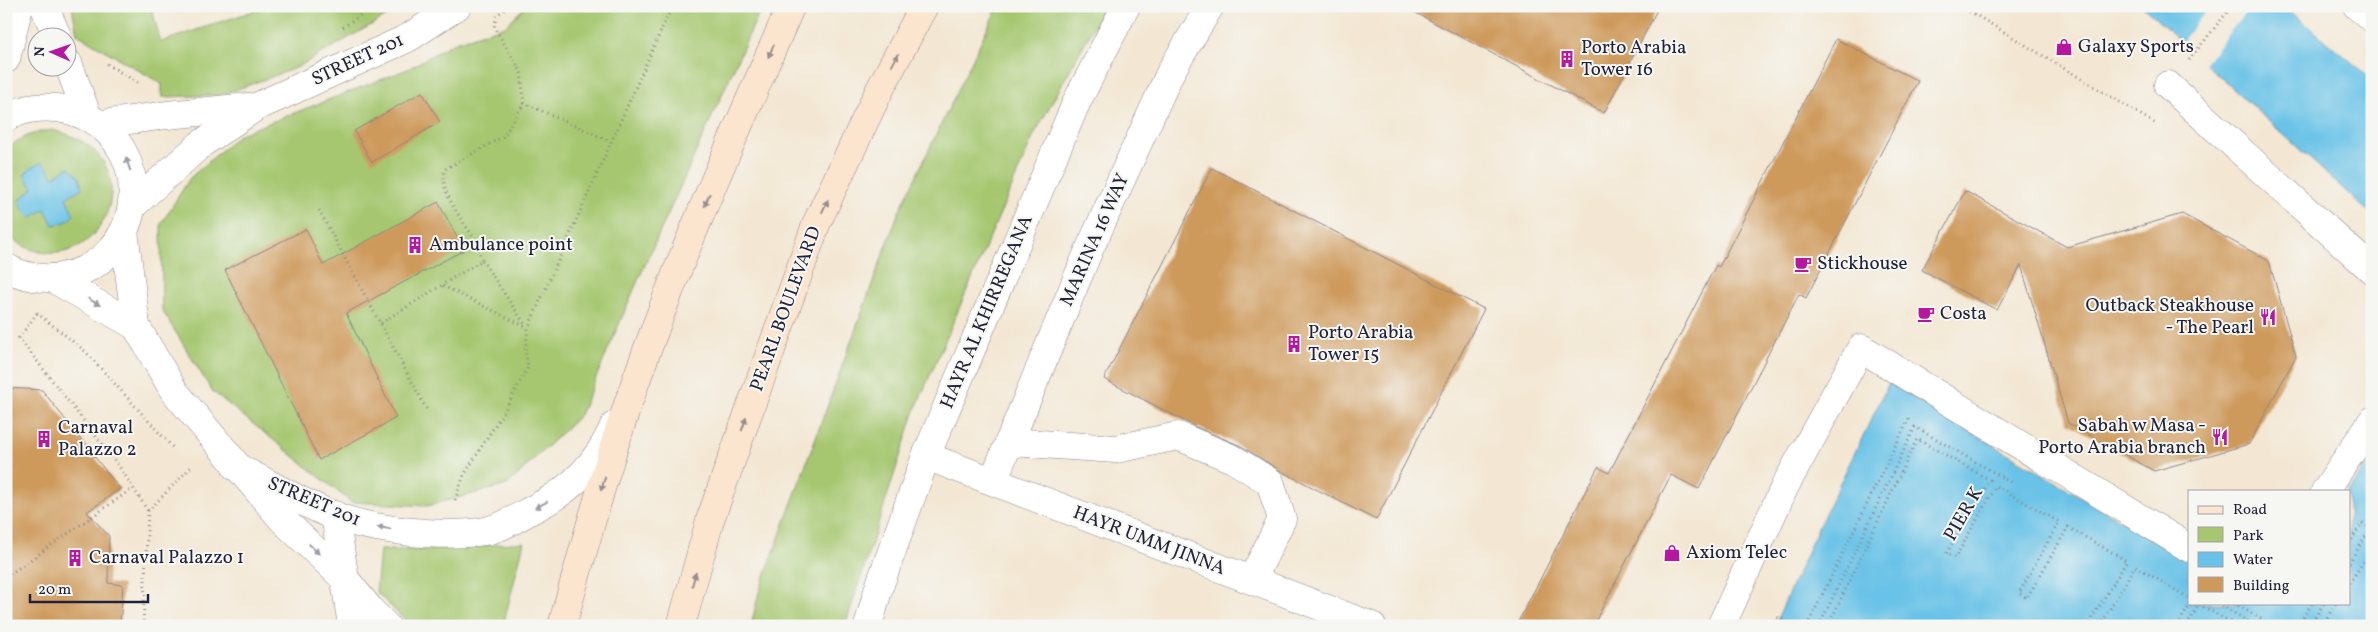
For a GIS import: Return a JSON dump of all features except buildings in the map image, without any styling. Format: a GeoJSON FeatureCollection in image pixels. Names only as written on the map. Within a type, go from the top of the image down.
{"type":"FeatureCollection","features":[{"type":"Feature","properties":{"kind":"main road"},"geometry":{"type":"LineString","coordinates":[[562,626],[596,505],[651,338],[727,151],[791,6]]}},
{"type":"Feature","properties":{"kind":"main road","name":"PEARL BOULEVARD"},"geometry":{"type":"LineString","coordinates":[[681,626],[710,520],[818,222],[880,88],[924,6]]}},
{"type":"Feature","properties":{"kind":"street"},"geometry":{"type":"LineString","coordinates":[[6,59],[19,6]]}},
{"type":"Feature","properties":{"kind":"street"},"geometry":{"type":"LineString","coordinates":[[44,6],[54,28]]}},
{"type":"Feature","properties":{"kind":"street","name":"STREET 201"},"geometry":{"type":"LineString","coordinates":[[386,626],[345,579],[282,519],[236,467],[174,391],[136,326],[128,219],[201,144],[256,106],[408,38],[457,6]]}},
{"type":"Feature","properties":{"kind":"street","name":"HAYR AL KHIRREGANA"},"geometry":{"type":"LineString","coordinates":[[868,626],[879,587],[926,456],[1077,101],[1126,6]]}},
{"type":"Feature","properties":{"kind":"street","name":"MARINA 16 WAY"},"geometry":{"type":"LineString","coordinates":[[993,481],[1089,250],[1167,80],[1210,6]]}},
{"type":"Feature","properties":{"kind":"street"},"geometry":{"type":"LineString","coordinates":[[2357,6],[2372,18]]}},
{"type":"Feature","properties":{"kind":"street"},"geometry":{"type":"LineString","coordinates":[[75,78],[94,120]]}},
{"type":"Feature","properties":{"kind":"street"},"geometry":{"type":"LineString","coordinates":[[2177,93],[2372,270]]}},
{"type":"Feature","properties":{"kind":"street","name":"STREET 201"},"geometry":{"type":"LineString","coordinates":[[94,120],[199,114],[256,106]]}},
{"type":"Feature","properties":{"kind":"street"},"geometry":{"type":"LineString","coordinates":[[6,118],[35,108],[61,108],[94,120],[114,137],[124,152],[134,188],[128,219],[111,250],[94,265],[74,274],[52,278],[23,275],[7,268]]}},
{"type":"Feature","properties":{"kind":"street","name":"STREET 201"},"geometry":{"type":"LineString","coordinates":[[52,278],[136,326]]}},
{"type":"Feature","properties":{"kind":"street","name":"STREET 201"},"geometry":{"type":"LineString","coordinates":[[236,467],[335,515],[365,525],[404,531],[442,533],[486,531],[560,495],[580,478],[596,459],[612,430],[651,338]]}},
{"type":"Feature","properties":{"kind":"street"},"geometry":{"type":"LineString","coordinates":[[1721,626],[1785,486],[1861,348],[2188,547]]}},
{"type":"Feature","properties":{"kind":"street"},"geometry":{"type":"LineString","coordinates":[[2326,490],[2372,421]]}},
{"type":"Feature","properties":{"kind":"street"},"geometry":{"type":"LineString","coordinates":[[1009,442],[1116,450],[1178,436],[1233,459],[1270,482],[1282,519],[1252,580]]}},
{"type":"Feature","properties":{"kind":"street","name":"HAYR UMM JINNA"},"geometry":{"type":"LineString","coordinates":[[926,456],[1372,626]]}},
{"type":"Feature","properties":{"kind":"street"},"geometry":{"type":"LineString","coordinates":[[335,515],[352,626]]}},
{"type":"Feature","properties":{"kind":"path"},"geometry":{"type":"LineString","coordinates":[[342,28],[374,6]]}},
{"type":"Feature","properties":{"kind":"path"},"geometry":{"type":"LineString","coordinates":[[508,6],[497,15],[494,27],[522,71],[524,103],[504,136],[445,169],[442,178],[450,201],[474,239],[482,260],[528,328]]}},
{"type":"Feature","properties":{"kind":"path"},"geometry":{"type":"LineString","coordinates":[[455,502],[464,475],[506,408],[528,367],[525,350],[528,328],[672,6]]}},
{"type":"Feature","properties":{"kind":"path"},"geometry":{"type":"LineString","coordinates":[[1961,6],[2159,126],[2165,127],[2171,123],[2177,93]]}},
{"type":"Feature","properties":{"kind":"path"},"geometry":{"type":"LineString","coordinates":[[2187,63],[2232,6]]}},
{"type":"Feature","properties":{"kind":"path"},"geometry":{"type":"LineString","coordinates":[[106,64],[139,84]]}},
{"type":"Feature","properties":{"kind":"path"},"geometry":{"type":"LineString","coordinates":[[524,103],[610,141]]}},
{"type":"Feature","properties":{"kind":"path"},"geometry":{"type":"LineString","coordinates":[[319,210],[427,410]]}},
{"type":"Feature","properties":{"kind":"path"},"geometry":{"type":"LineString","coordinates":[[381,323],[482,260]]}},
{"type":"Feature","properties":{"kind":"path"},"geometry":{"type":"LineString","coordinates":[[443,286],[528,328]]}},
{"type":"Feature","properties":{"kind":"path"},"geometry":{"type":"LineString","coordinates":[[143,626],[148,511],[120,466],[19,338],[35,311],[85,351],[178,452]]}},
{"type":"Feature","properties":{"kind":"path"},"geometry":{"type":"LineString","coordinates":[[1807,626],[1911,414]]}},
{"type":"Feature","properties":{"kind":"path"},"geometry":{"type":"LineString","coordinates":[[1819,626],[1915,428],[2018,487]]}},
{"type":"Feature","properties":{"kind":"path","name":"PIER K"},"geometry":{"type":"LineString","coordinates":[[1828,626],[1917,439],[1990,480],[1946,554],[1955,558],[1996,486],[2059,522],[2019,593],[2027,598],[2068,527],[2127,561],[2087,626]]}},
{"type":"Feature","properties":{"kind":"path"},"geometry":{"type":"LineString","coordinates":[[184,460],[197,474]]}},
{"type":"Feature","properties":{"kind":"path"},"geometry":{"type":"LineString","coordinates":[[148,511],[191,467]]}},
{"type":"Feature","properties":{"kind":"path"},"geometry":{"type":"LineString","coordinates":[[6,577],[133,488]]}},
{"type":"Feature","properties":{"kind":"path"},"geometry":{"type":"LineString","coordinates":[[2350,542],[2362,523],[2369,527],[2372,522]]}},
{"type":"Feature","properties":{"kind":"path"},"geometry":{"type":"LineString","coordinates":[[2350,561],[2366,536],[2372,539]]}},
{"type":"Feature","properties":{"kind":"path"},"geometry":{"type":"LineString","coordinates":[[2350,582],[2372,550]]}},
{"type":"Feature","properties":{"kind":"path"},"geometry":{"type":"LineString","coordinates":[[2100,626],[2135,566],[2188,597]]}},
{"type":"Feature","properties":{"kind":"path"},"geometry":{"type":"LineString","coordinates":[[2177,626],[2190,604]]}},
{"type":"Feature","properties":{"kind":"path"},"geometry":{"type":"LineString","coordinates":[[2187,626],[2199,604],[2237,626]]}},
{"type":"Feature","properties":{"kind":"path"},"geometry":{"type":"LineString","coordinates":[[2219,604],[2256,626]]}},
{"type":"Feature","properties":{"kind":"path"},"geometry":{"type":"LineString","coordinates":[[2236,604],[2273,626]]}},
{"type":"Feature","properties":{"kind":"path"},"geometry":{"type":"LineString","coordinates":[[2298,626],[2311,604]]}},
{"type":"Feature","properties":{"kind":"path"},"geometry":{"type":"LineString","coordinates":[[2310,626],[2323,604]]}},
{"type":"Feature","properties":{"kind":"path"},"geometry":{"type":"LineString","coordinates":[[2322,626],[2335,604]]}},
{"type":"Feature","properties":{"kind":"path"},"geometry":{"type":"LineString","coordinates":[[1774,626],[1777,617],[1795,626]]}},
{"type":"Feature","properties":{"kind":"green space"},"geometry":{"type":"Polygon","coordinates":[[[72,6],[151,6],[161,42],[268,6],[404,6],[296,68],[221,95],[162,97],[162,84],[78,35],[78,28],[76,28],[72,6]]]}},
{"type":"Feature","properties":{"kind":"green space"},"geometry":{"type":"Polygon","coordinates":[[[526,6],[762,6],[635,287],[580,415],[507,485],[427,506],[351,502],[212,391],[162,310],[161,224],[190,178],[240,134],[408,69],[453,43],[505,26],[526,6]]]}},
{"type":"Feature","properties":{"kind":"green space"},"geometry":{"type":"Polygon","coordinates":[[[998,6],[1105,6],[1034,135],[915,410],[845,626],[751,626],[759,592],[898,214],[998,6]]]}},
{"type":"Feature","properties":{"kind":"green space"},"geometry":{"type":"Polygon","coordinates":[[[52,130],[87,145],[106,167],[111,193],[104,218],[88,239],[65,252],[37,251],[6,234],[6,150],[22,138],[52,130]],[[54,177],[33,188],[20,200],[45,209],[82,188],[54,177]]]}},
{"type":"Feature","properties":{"kind":"green space"},"geometry":{"type":"Polygon","coordinates":[[[524,542],[503,626],[411,626],[376,592],[380,550],[428,550],[524,542]]]}},
{"type":"Feature","properties":{"kind":"water"},"geometry":{"type":"Polygon","coordinates":[[[2142,6],[2284,6],[2372,79],[2372,215],[2142,6]]]}},
{"type":"Feature","properties":{"kind":"water"},"geometry":{"type":"Polygon","coordinates":[[[42,162],[54,177],[69,167],[79,177],[82,188],[66,198],[74,215],[66,222],[53,225],[45,209],[31,218],[22,208],[20,200],[33,188],[24,175],[31,168],[42,162]]]}},
{"type":"Feature","properties":{"kind":"water"},"geometry":{"type":"Polygon","coordinates":[[[1889,383],[2188,560],[2188,604],[2350,604],[2349,490],[2372,459],[2372,626],[1774,626],[1817,530],[1889,383]]]}},
{"type":"Feature","properties":{"kind":"pier"},"geometry":{"type":"Polygon","coordinates":[[[2210,6],[2251,6],[2203,65],[2180,44],[2210,6]]]}},
{"type":"Feature","properties":{"kind":"place","name":"Galaxy Sports"},"geometry":{"type":"Point","coordinates":[2064,47]}},
{"type":"Feature","properties":{"kind":"place","name":"Porto Arabia Tower 16"},"geometry":{"type":"Point","coordinates":[1567,59]}},
{"type":"Feature","properties":{"kind":"place","name":"Ambulance point"},"geometry":{"type":"Point","coordinates":[415,245]}},
{"type":"Feature","properties":{"kind":"place","name":"Stickhouse"},"geometry":{"type":"Point","coordinates":[1803,264]}},
{"type":"Feature","properties":{"kind":"place","name":"Costa"},"geometry":{"type":"Point","coordinates":[1926,314]}},
{"type":"Feature","properties":{"kind":"place","name":"Outback Steakhouse - The Pearl"},"geometry":{"type":"Point","coordinates":[2268,317]}},
{"type":"Feature","properties":{"kind":"place","name":"Porto Arabia Tower 15"},"geometry":{"type":"Point","coordinates":[1294,344]}},
{"type":"Feature","properties":{"kind":"place","name":"Sabah w Masa - Porto Arabia branch"},"geometry":{"type":"Point","coordinates":[2220,437]}},
{"type":"Feature","properties":{"kind":"place","name":"Carnaval Palazzo 2"},"geometry":{"type":"Point","coordinates":[44,439]}},
{"type":"Feature","properties":{"kind":"place","name":"Axiom Telec"},"geometry":{"type":"Point","coordinates":[1672,553]}},
{"type":"Feature","properties":{"kind":"place","name":"Carnaval Palazzo 1"},"geometry":{"type":"Point","coordinates":[75,558]}}]}
